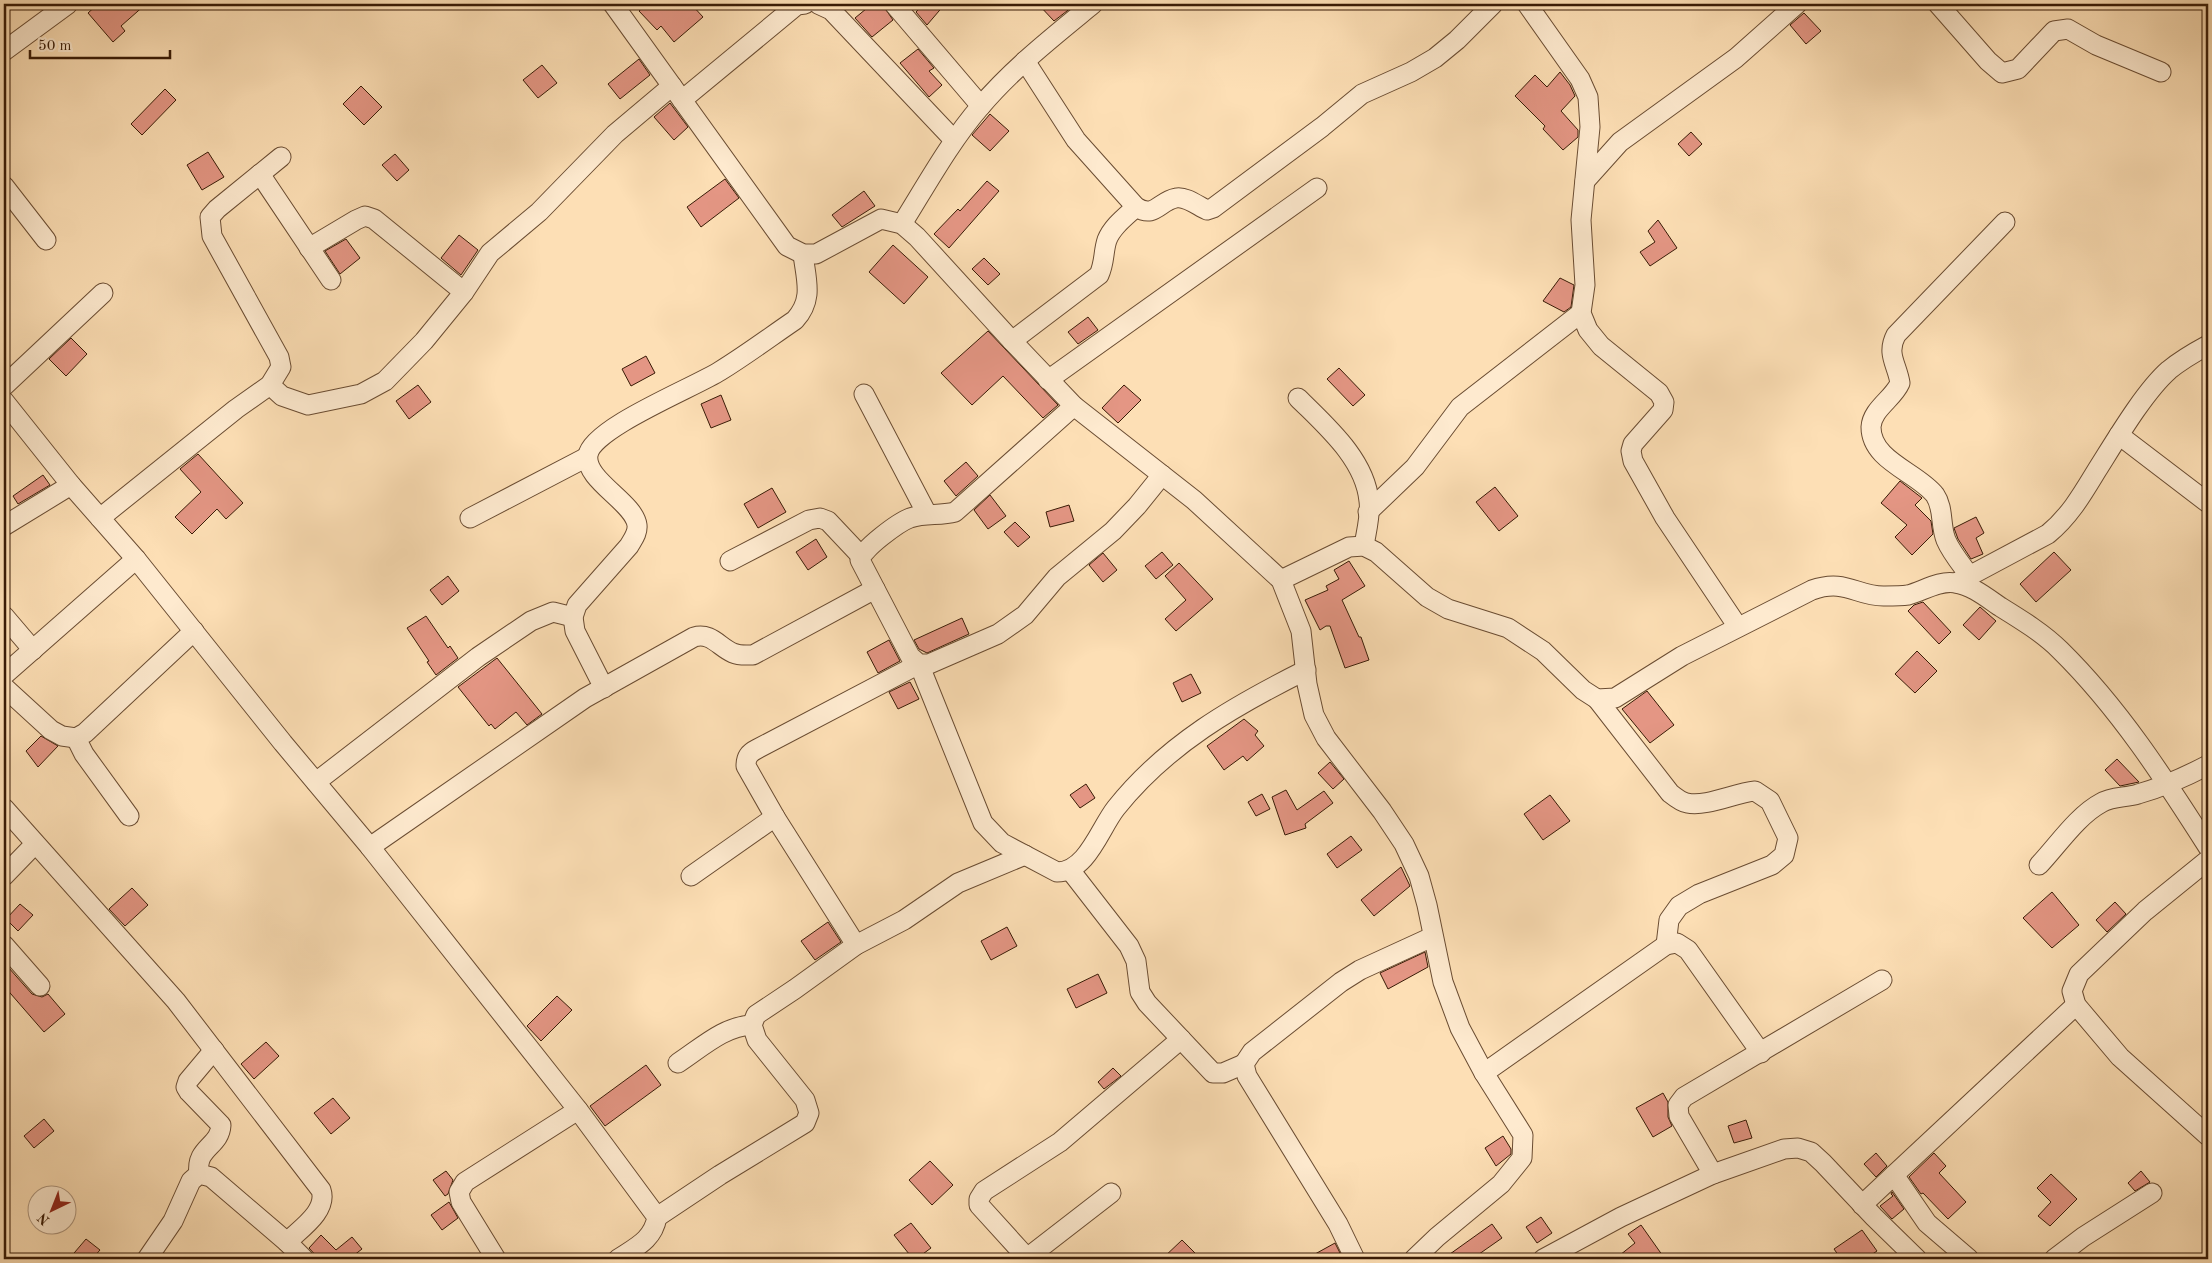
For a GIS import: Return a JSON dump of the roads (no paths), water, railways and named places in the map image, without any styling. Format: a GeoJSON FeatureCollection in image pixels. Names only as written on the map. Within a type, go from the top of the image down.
{"type":"FeatureCollection","features":[{"type":"Feature","properties":{"kind":"street"},"geometry":{"type":"LineString","coordinates":[[4,51],[68,4]]}},
{"type":"Feature","properties":{"kind":"street"},"geometry":{"type":"LineString","coordinates":[[613,4],[787,246],[802,254],[816,254],[881,219],[902,224],[917,237],[1074,406],[1194,500],[1281,580],[1301,631],[1314,715],[1326,738],[1382,812],[1408,852],[1419,876],[1427,904],[1442,982],[1460,1028],[1484,1073],[1523,1135],[1522,1158],[1501,1184],[1437,1237],[1414,1259]]}},
{"type":"Feature","properties":{"kind":"street"},"geometry":{"type":"LineString","coordinates":[[270,386],[282,396],[308,405],[362,394],[385,381],[402,366],[464,292],[490,253],[539,212],[615,134],[677,93],[797,5],[805,4]]}},
{"type":"Feature","properties":{"kind":"street"},"geometry":{"type":"LineString","coordinates":[[818,4],[831,10],[954,140]]}},
{"type":"Feature","properties":{"kind":"street"},"geometry":{"type":"LineString","coordinates":[[894,4],[981,106]]}},
{"type":"Feature","properties":{"kind":"street"},"geometry":{"type":"LineString","coordinates":[[902,224],[954,140],[981,106],[1025,61],[1092,4]]}},
{"type":"Feature","properties":{"kind":"street"},"geometry":{"type":"LineString","coordinates":[[1025,61],[1076,140],[1136,207],[1143,212],[1149,212],[1176,198],[1186,199],[1207,210],[1213,208],[1322,127],[1362,94],[1411,72],[1435,58],[1457,40],[1493,4]]}},
{"type":"Feature","properties":{"kind":"street"},"geometry":{"type":"LineString","coordinates":[[1527,4],[1580,79],[1588,97],[1590,127],[1581,220],[1585,285],[1581,313],[1588,330],[1601,346],[1659,393],[1664,402],[1663,410],[1633,444],[1631,451],[1633,461],[1665,518],[1738,627]]}},
{"type":"Feature","properties":{"kind":"street"},"geometry":{"type":"LineString","coordinates":[[1585,180],[1620,142],[1736,58],[1797,4]]}},
{"type":"Feature","properties":{"kind":"street"},"geometry":{"type":"LineString","coordinates":[[1938,4],[1988,61],[2002,72],[2018,69],[2054,31],[2068,29],[2096,45],[2161,72]]}},
{"type":"Feature","properties":{"kind":"street"},"geometry":{"type":"LineString","coordinates":[[100,518],[236,408],[270,386],[281,367],[280,357],[212,236],[209,224],[210,217],[217,209],[281,157]]}},
{"type":"Feature","properties":{"kind":"street"},"geometry":{"type":"LineString","coordinates":[[260,174],[331,280]]}},
{"type":"Feature","properties":{"kind":"street"},"geometry":{"type":"LineString","coordinates":[[4,186],[46,240]]}},
{"type":"Feature","properties":{"kind":"street"},"geometry":{"type":"LineString","coordinates":[[1048,380],[1317,188]]}},
{"type":"Feature","properties":{"kind":"street"},"geometry":{"type":"LineString","coordinates":[[1012,341],[1099,275],[1104,263],[1106,242],[1113,229],[1136,207]]}},
{"type":"Feature","properties":{"kind":"street"},"geometry":{"type":"LineString","coordinates":[[309,248],[365,216],[374,219],[464,292]]}},
{"type":"Feature","properties":{"kind":"street"},"geometry":{"type":"LineString","coordinates":[[2004,222],[1896,335],[1891,345],[1892,357],[1900,383],[1896,392],[1876,412],[1871,426],[1874,442],[1882,453],[1936,496],[1941,507],[1946,539],[1963,579],[1973,589],[2003,608],[2059,649],[2118,716],[2169,785],[2208,847]]}},
{"type":"Feature","properties":{"kind":"street"},"geometry":{"type":"LineString","coordinates":[[470,518],[587,456],[590,448],[598,438],[627,419],[719,372],[795,320],[804,311],[808,297],[802,254]]}},
{"type":"Feature","properties":{"kind":"street"},"geometry":{"type":"LineString","coordinates":[[4,386],[104,293]]}},
{"type":"Feature","properties":{"kind":"street"},"geometry":{"type":"LineString","coordinates":[[1368,512],[1415,467],[1460,407],[1581,313]]}},
{"type":"Feature","properties":{"kind":"street"},"geometry":{"type":"LineString","coordinates":[[1597,699],[1615,698],[1682,656],[1824,586],[1842,586],[1883,596],[1907,595],[1947,582],[1963,579],[2048,534],[2060,524],[2075,505],[2119,435],[2153,388],[2169,370],[2208,345]]}},
{"type":"Feature","properties":{"kind":"street"},"geometry":{"type":"LineString","coordinates":[[864,394],[927,514]]}},
{"type":"Feature","properties":{"kind":"street"},"geometry":{"type":"LineString","coordinates":[[1298,398],[1335,436],[1358,466],[1370,502],[1364,546]]}},
{"type":"Feature","properties":{"kind":"street"},"geometry":{"type":"LineString","coordinates":[[4,401],[70,484],[136,559],[370,847],[578,1110],[657,1217]]}},
{"type":"Feature","properties":{"kind":"street"},"geometry":{"type":"LineString","coordinates":[[1074,406],[955,512],[943,515],[927,514],[908,519],[871,545],[861,556],[860,560],[910,656],[919,664],[983,823],[1002,843],[1056,872],[1070,870],[1082,860],[1116,809],[1141,780],[1177,746],[1241,703],[1306,670]]}},
{"type":"Feature","properties":{"kind":"street"},"geometry":{"type":"LineString","coordinates":[[2119,435],[2208,504]]}},
{"type":"Feature","properties":{"kind":"street"},"geometry":{"type":"LineString","coordinates":[[587,456],[592,468],[637,524],[636,535],[629,546],[577,605],[573,616],[575,631],[604,688]]}},
{"type":"Feature","properties":{"kind":"street"},"geometry":{"type":"LineString","coordinates":[[856,945],[775,817],[746,766],[746,759],[750,753],[919,664],[929,664],[998,634],[1025,615],[1057,577],[1113,530],[1143,500],[1162,475]]}},
{"type":"Feature","properties":{"kind":"street"},"geometry":{"type":"LineString","coordinates":[[4,526],[70,484]]}},
{"type":"Feature","properties":{"kind":"street"},"geometry":{"type":"LineString","coordinates":[[730,561],[809,520],[820,518],[828,521],[861,556]]}},
{"type":"Feature","properties":{"kind":"street"},"geometry":{"type":"LineString","coordinates":[[1281,580],[1349,547],[1364,546],[1376,552],[1427,598],[1448,609],[1508,628],[1543,651],[1583,690],[1597,699],[1670,794],[1685,803],[1701,803],[1741,792],[1756,791],[1770,801],[1788,838],[1784,855],[1772,865],[1699,894],[1679,906],[1669,920],[1666,946]]}},
{"type":"Feature","properties":{"kind":"street"},"geometry":{"type":"LineString","coordinates":[[4,676],[136,559]]}},
{"type":"Feature","properties":{"kind":"street"},"geometry":{"type":"LineString","coordinates":[[370,847],[585,698],[701,635],[710,637],[731,652],[741,656],[752,655],[875,589]]}},
{"type":"Feature","properties":{"kind":"street"},"geometry":{"type":"LineString","coordinates":[[316,782],[478,657],[531,621],[553,612],[573,616]]}},
{"type":"Feature","properties":{"kind":"street"},"geometry":{"type":"LineString","coordinates":[[4,616],[33,650]]}},
{"type":"Feature","properties":{"kind":"street"},"geometry":{"type":"LineString","coordinates":[[4,687],[51,730],[62,736],[76,738],[85,732],[194,631]]}},
{"type":"Feature","properties":{"kind":"street"},"geometry":{"type":"LineString","coordinates":[[76,738],[84,754],[129,816]]}},
{"type":"Feature","properties":{"kind":"street"},"geometry":{"type":"LineString","coordinates":[[2039,865],[2089,811],[2100,803],[2109,799],[2126,797],[2169,785],[2208,765]]}},
{"type":"Feature","properties":{"kind":"street"},"geometry":{"type":"LineString","coordinates":[[4,808],[176,1001],[321,1190],[323,1196],[321,1206],[287,1242]]}},
{"type":"Feature","properties":{"kind":"street"},"geometry":{"type":"LineString","coordinates":[[691,876],[775,817]]}},
{"type":"Feature","properties":{"kind":"street"},"geometry":{"type":"LineString","coordinates":[[4,876],[35,844]]}},
{"type":"Feature","properties":{"kind":"street"},"geometry":{"type":"LineString","coordinates":[[618,1259],[642,1243],[654,1230],[657,1217],[720,1175],[805,1124],[809,1113],[805,1100],[757,1040],[752,1025],[756,1015],[856,945],[904,920],[958,883],[1025,855]]}},
{"type":"Feature","properties":{"kind":"street"},"geometry":{"type":"LineString","coordinates":[[2208,860],[2187,875],[2145,911],[2079,974],[2072,990],[2076,1004],[2120,1057],[2208,1136]]}},
{"type":"Feature","properties":{"kind":"street"},"geometry":{"type":"LineString","coordinates":[[1070,870],[1129,946],[1136,961],[1140,992],[1147,1003],[1214,1073],[1223,1073],[1244,1064],[1252,1052],[1341,982],[1360,970],[1432,937]]}},
{"type":"Feature","properties":{"kind":"street"},"geometry":{"type":"LineString","coordinates":[[1484,1073],[1666,946],[1677,943],[1688,950],[1760,1053]]}},
{"type":"Feature","properties":{"kind":"street"},"geometry":{"type":"LineString","coordinates":[[4,946],[40,986]]}},
{"type":"Feature","properties":{"kind":"street"},"geometry":{"type":"LineString","coordinates":[[1713,1174],[1679,1116],[1678,1105],[1684,1097],[1882,980]]}},
{"type":"Feature","properties":{"kind":"street"},"geometry":{"type":"LineString","coordinates":[[1862,1205],[2076,1004]]}},
{"type":"Feature","properties":{"kind":"street"},"geometry":{"type":"LineString","coordinates":[[678,1063],[728,1030],[738,1026],[752,1025]]}},
{"type":"Feature","properties":{"kind":"street"},"geometry":{"type":"LineString","coordinates":[[1111,1193],[1028,1259],[980,1205],[980,1198],[984,1191],[1060,1142],[1181,1039]]}},
{"type":"Feature","properties":{"kind":"street"},"geometry":{"type":"LineString","coordinates":[[147,1259],[173,1221],[191,1181],[198,1174],[199,1158],[217,1137],[221,1125],[186,1087],[188,1081],[214,1050]]}},
{"type":"Feature","properties":{"kind":"street"},"geometry":{"type":"LineString","coordinates":[[1244,1064],[1247,1076],[1338,1224],[1354,1259]]}},
{"type":"Feature","properties":{"kind":"street"},"geometry":{"type":"LineString","coordinates":[[496,1259],[462,1202],[459,1192],[465,1182],[578,1110]]}},
{"type":"Feature","properties":{"kind":"street"},"geometry":{"type":"LineString","coordinates":[[1543,1259],[1621,1217],[1713,1174],[1784,1149],[1798,1148],[1812,1152],[1917,1259]]}},
{"type":"Feature","properties":{"kind":"street"},"geometry":{"type":"LineString","coordinates":[[198,1174],[211,1177],[287,1242],[304,1259]]}},
{"type":"Feature","properties":{"kind":"street"},"geometry":{"type":"LineString","coordinates":[[1894,1175],[1927,1223],[1969,1259]]}},
{"type":"Feature","properties":{"kind":"street"},"geometry":{"type":"LineString","coordinates":[[2054,1259],[2152,1193]]}}]}
